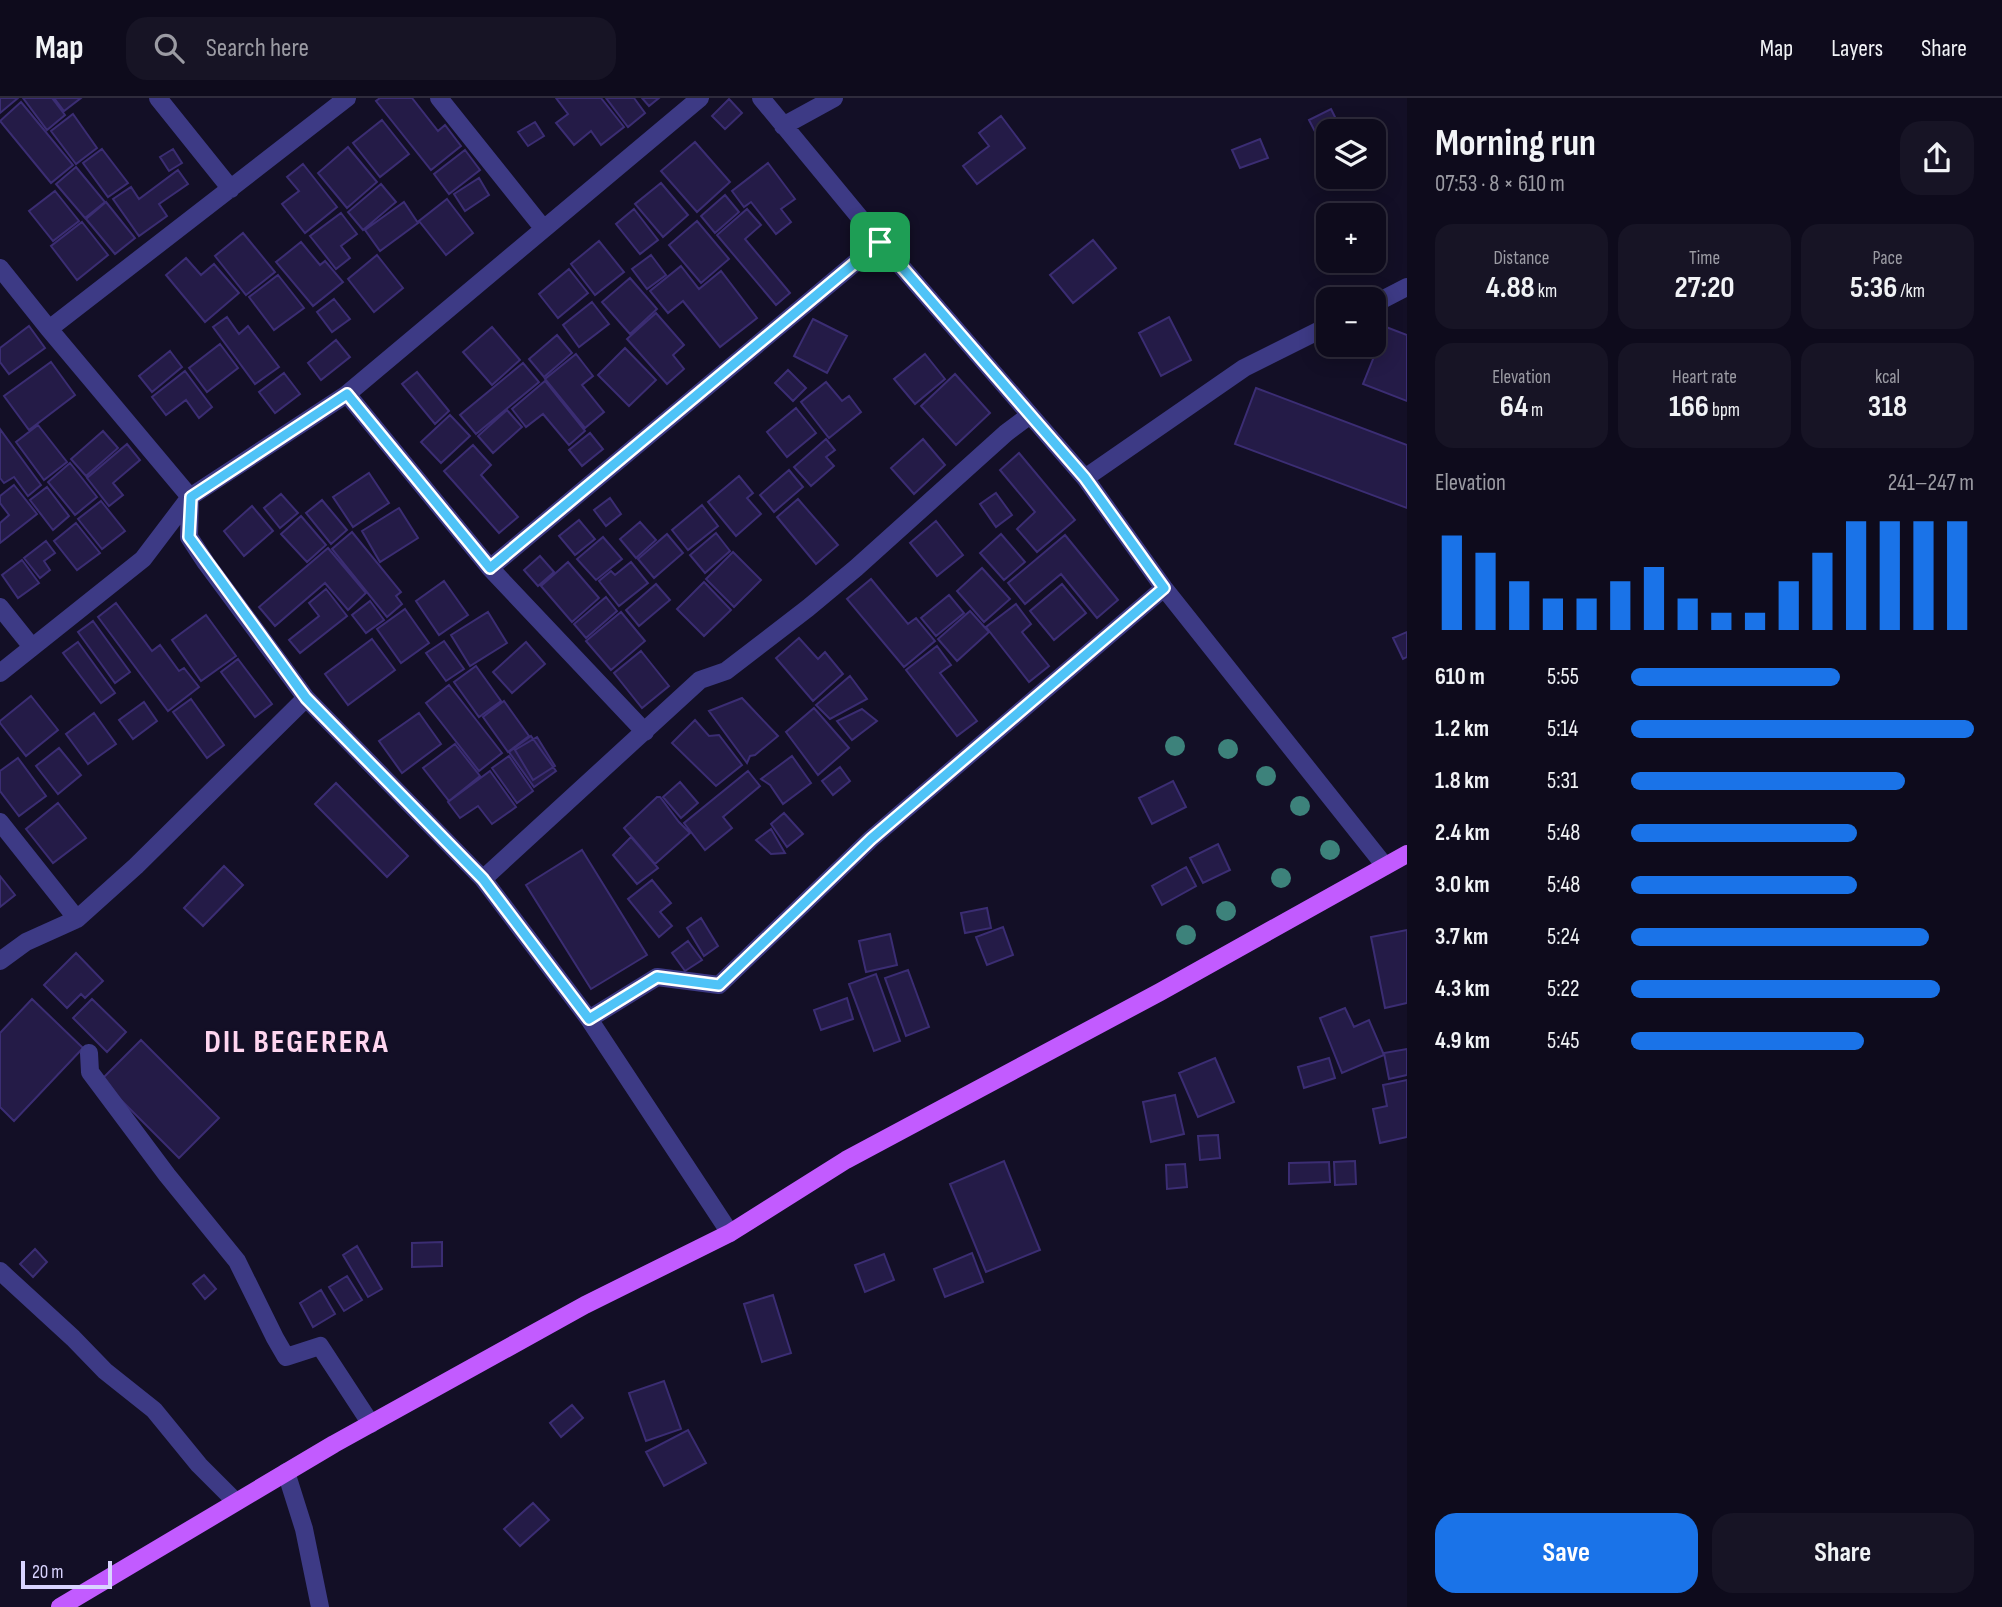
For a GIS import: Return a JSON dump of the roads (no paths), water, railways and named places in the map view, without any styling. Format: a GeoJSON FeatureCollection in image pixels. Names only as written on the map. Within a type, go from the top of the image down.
{"type":"FeatureCollection","features":[{"type":"Feature","properties":{"kind":"main road"},"geometry":{"type":"LineString","coordinates":[[60,1607],[370,1424],[585,1305],[730,1233],[846,1160],[1160,992],[1407,854]]}},
{"type":"Feature","properties":{"kind":"street"},"geometry":{"type":"LineString","coordinates":[[158,98],[231,190]]}},
{"type":"Feature","properties":{"kind":"street"},"geometry":{"type":"LineString","coordinates":[[49,329],[347,98]]}},
{"type":"Feature","properties":{"kind":"street"},"geometry":{"type":"LineString","coordinates":[[439,98],[543,228]]}},
{"type":"Feature","properties":{"kind":"street"},"geometry":{"type":"LineString","coordinates":[[0,673],[143,559],[191,497],[347,394],[700,98]]}},
{"type":"Feature","properties":{"kind":"street"},"geometry":{"type":"LineString","coordinates":[[761,98],[880,242],[1085,478],[1164,588],[1385,866]]}},
{"type":"Feature","properties":{"kind":"street"},"geometry":{"type":"LineString","coordinates":[[783,126],[834,98]]}},
{"type":"Feature","properties":{"kind":"street"},"geometry":{"type":"LineString","coordinates":[[490,568],[880,242]]}},
{"type":"Feature","properties":{"kind":"street"},"geometry":{"type":"LineString","coordinates":[[0,268],[191,497],[189,537],[306,698],[483,879],[589,1019],[730,1233]]}},
{"type":"Feature","properties":{"kind":"street"},"geometry":{"type":"LineString","coordinates":[[1386,297],[1407,287]]}},
{"type":"Feature","properties":{"kind":"street"},"geometry":{"type":"LineString","coordinates":[[1085,478],[1244,368],[1316,332]]}},
{"type":"Feature","properties":{"kind":"street"},"geometry":{"type":"LineString","coordinates":[[347,394],[490,568],[645,732]]}},
{"type":"Feature","properties":{"kind":"street"},"geometry":{"type":"LineString","coordinates":[[483,879],[700,680],[726,671],[808,608],[1006,433],[1030,415]]}},
{"type":"Feature","properties":{"kind":"street"},"geometry":{"type":"LineString","coordinates":[[589,1019],[657,977],[719,985],[871,839],[1164,588]]}},
{"type":"Feature","properties":{"kind":"street"},"geometry":{"type":"LineString","coordinates":[[0,607],[32,647]]}},
{"type":"Feature","properties":{"kind":"street"},"geometry":{"type":"LineString","coordinates":[[0,961],[26,942],[77,919],[136,866],[306,698]]}},
{"type":"Feature","properties":{"kind":"street"},"geometry":{"type":"LineString","coordinates":[[0,822],[77,919]]}},
{"type":"Feature","properties":{"kind":"street"},"geometry":{"type":"LineString","coordinates":[[89,1053],[90,1072],[167,1175],[237,1261],[286,1357],[320,1346],[370,1424]]}},
{"type":"Feature","properties":{"kind":"street"},"geometry":{"type":"LineString","coordinates":[[0,1271],[105,1371],[154,1410],[199,1465],[236,1501]]}},
{"type":"Feature","properties":{"kind":"street"},"geometry":{"type":"LineString","coordinates":[[286,1472],[304,1529],[320,1607]]}},
{"type":"Feature","properties":{"kind":"district","name":"DIL BEGERERA"},"geometry":{"type":"Point","coordinates":[297,1042]}}]}
